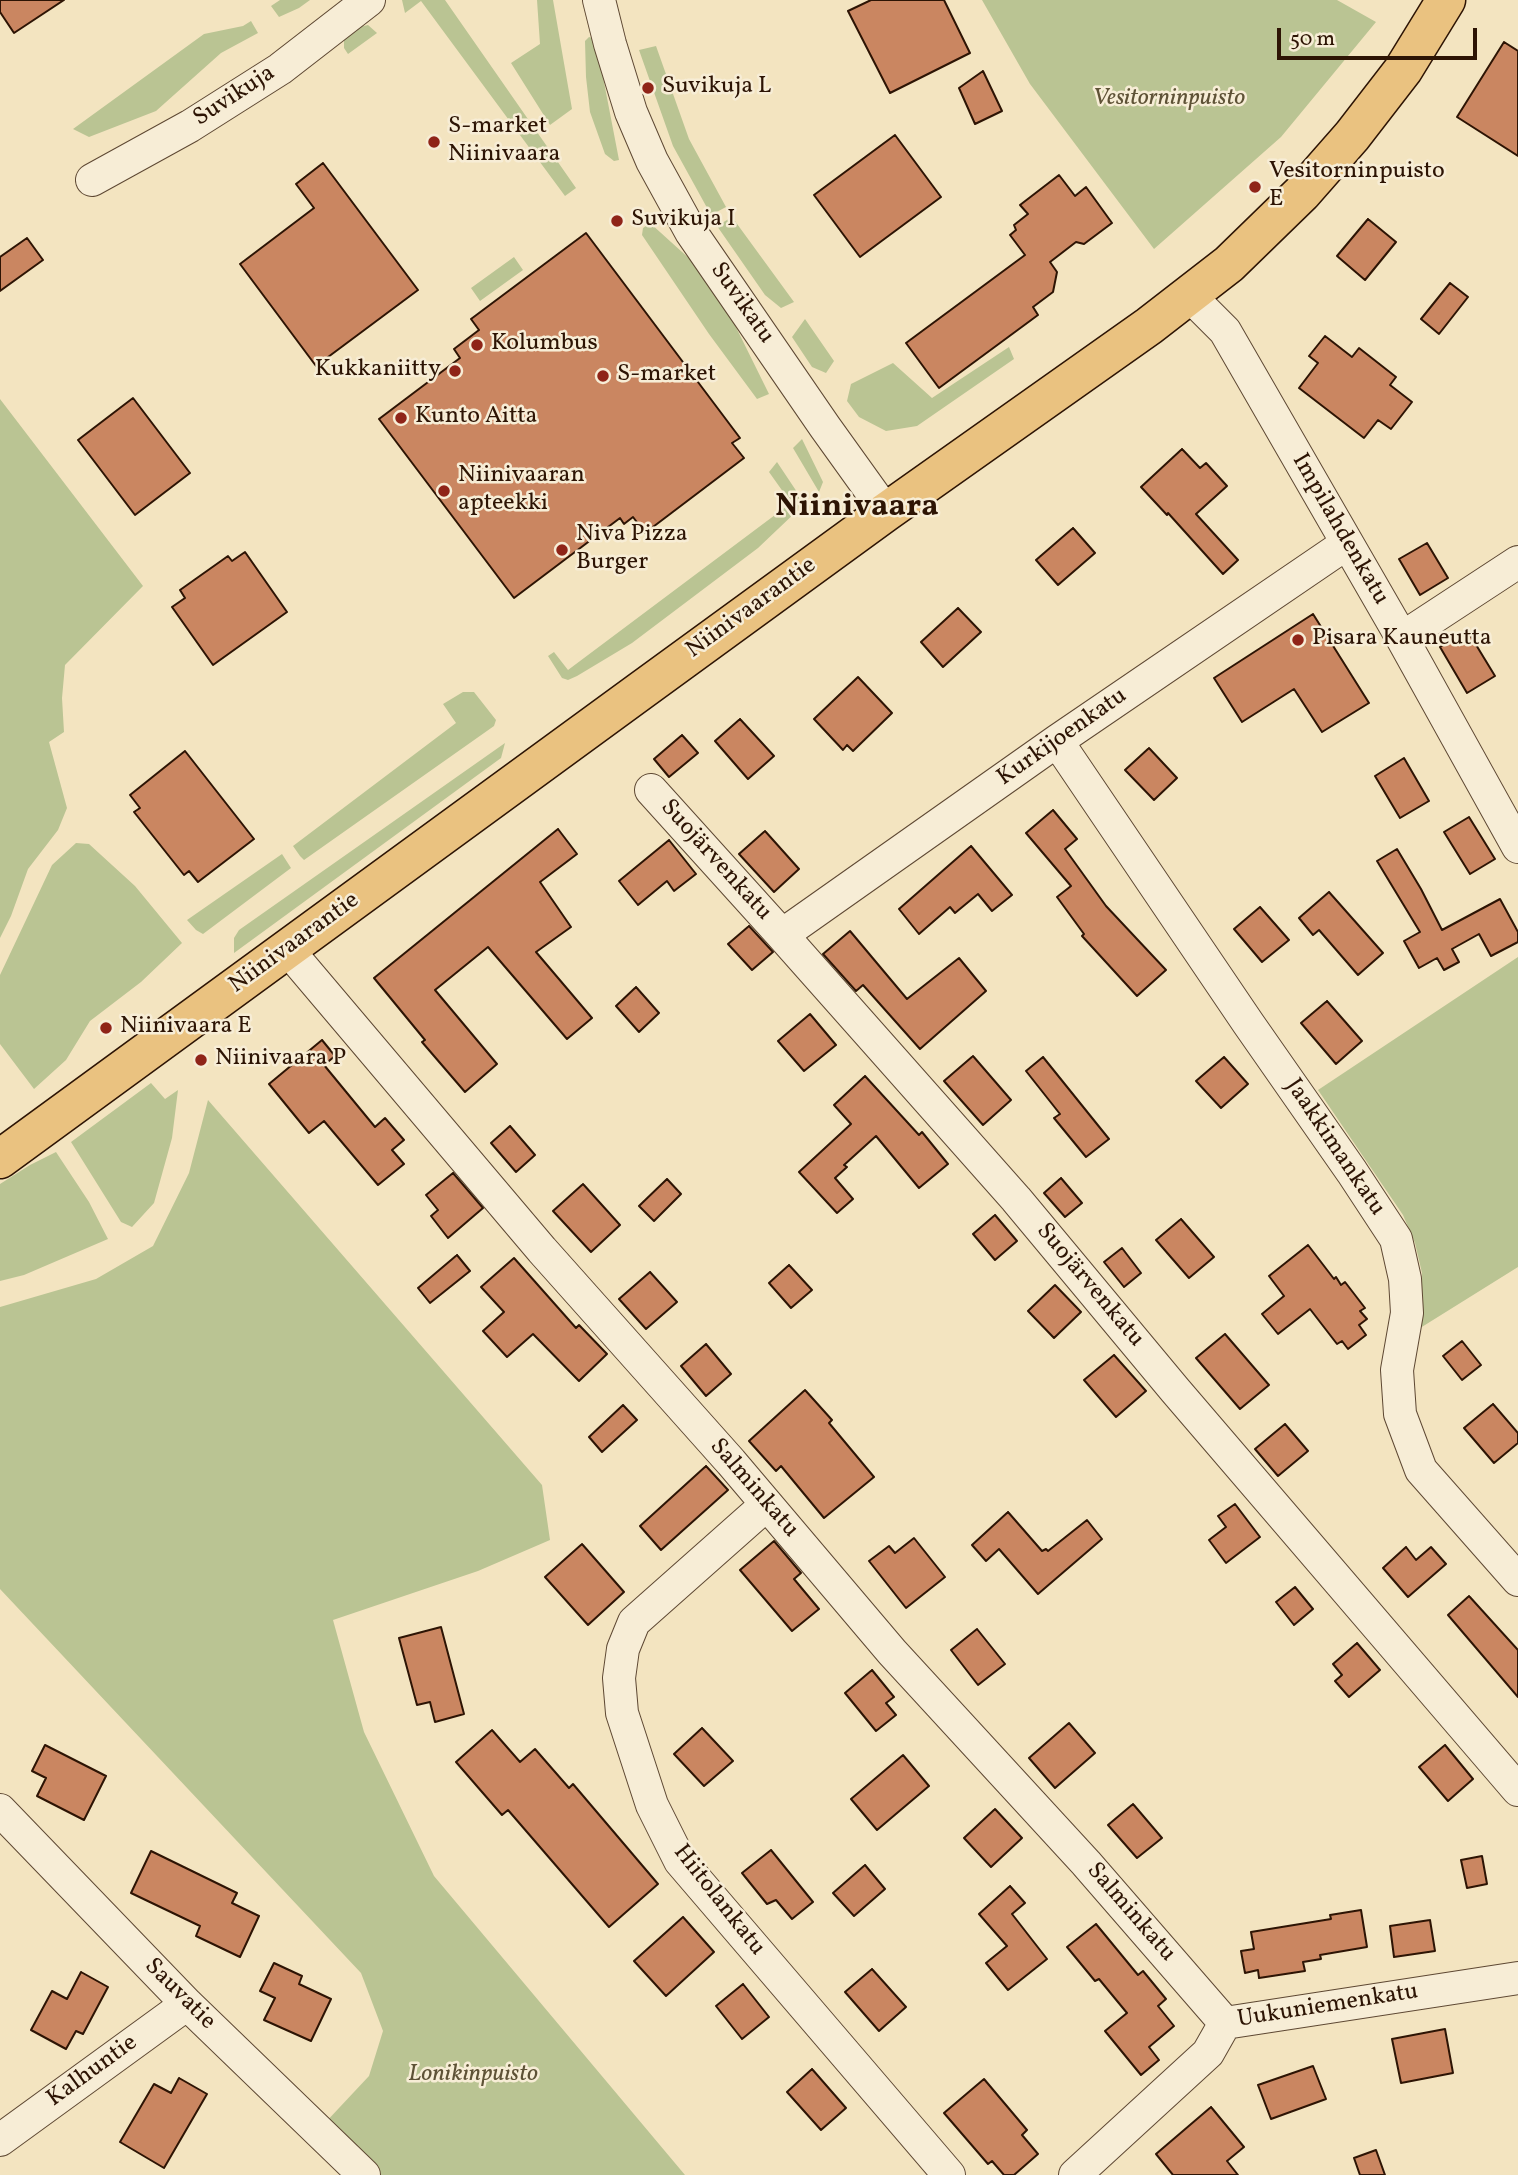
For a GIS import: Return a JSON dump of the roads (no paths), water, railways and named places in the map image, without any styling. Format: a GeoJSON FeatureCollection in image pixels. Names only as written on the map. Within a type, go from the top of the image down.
{"type":"FeatureCollection","features":[{"type":"Feature","properties":{"kind":"main road","name":"Niinivaarantie"},"geometry":{"type":"LineString","coordinates":[[0,1159],[886,512],[1149,326],[1229,264],[1302,193],[1352,136],[1404,71],[1446,0]]}},
{"type":"Feature","properties":{"kind":"street","name":"Suvikuja"},"geometry":{"type":"LineString","coordinates":[[92,180],[190,126],[280,69],[369,0]]}},
{"type":"Feature","properties":{"kind":"street","name":"Suvikatu"},"geometry":{"type":"LineString","coordinates":[[599,0],[631,111],[652,161],[691,233],[824,427],[886,512]]}},
{"type":"Feature","properties":{"kind":"street","name":"Impilahdenkatu"},"geometry":{"type":"LineString","coordinates":[[1189,295],[1225,331],[1402,638],[1518,847]]}},
{"type":"Feature","properties":{"kind":"street","name":"Kurkijoenkatu"},"geometry":{"type":"LineString","coordinates":[[782,935],[1057,741],[1346,544]]}},
{"type":"Feature","properties":{"kind":"street"},"geometry":{"type":"LineString","coordinates":[[1402,638],[1518,562]]}},
{"type":"Feature","properties":{"kind":"street","name":"Jaakkimankatu"},"geometry":{"type":"LineString","coordinates":[[1057,741],[1396,1239],[1405,1279],[1407,1313],[1397,1370],[1400,1414],[1422,1470],[1518,1580]]}},
{"type":"Feature","properties":{"kind":"street","name":"Suojärvenkatu"},"geometry":{"type":"LineString","coordinates":[[651,790],[1016,1199],[1166,1380],[1518,1790]]}},
{"type":"Feature","properties":{"kind":"street","name":"Salminkatu"},"geometry":{"type":"LineString","coordinates":[[288,950],[541,1250],[766,1504],[892,1652],[1086,1863],[1225,2023]]}},
{"type":"Feature","properties":{"kind":"street","name":"Hiitolankatu"},"geometry":{"type":"LineString","coordinates":[[766,1504],[634,1622],[623,1649],[620,1668],[622,1713],[652,1805],[680,1861],[949,2175]]}},
{"type":"Feature","properties":{"kind":"street","name":"Sauvatie"},"geometry":{"type":"LineString","coordinates":[[0,1810],[187,2004],[364,2175]]}},
{"type":"Feature","properties":{"kind":"street","name":"Uukuniemenkatu"},"geometry":{"type":"LineString","coordinates":[[1075,2175],[1208,2053],[1225,2023],[1518,1978]]}},
{"type":"Feature","properties":{"kind":"street","name":"Kalhuntie"},"geometry":{"type":"LineString","coordinates":[[0,2140],[187,2004]]}},
{"type":"Feature","properties":{"kind":"place","name":"Suvikuja L"},"geometry":{"type":"Point","coordinates":[648,88]}},
{"type":"Feature","properties":{"kind":"place","name":"S-market Niinivaara"},"geometry":{"type":"Point","coordinates":[434,142]}},
{"type":"Feature","properties":{"kind":"place","name":"Vesitorninpuisto E"},"geometry":{"type":"Point","coordinates":[1255,187]}},
{"type":"Feature","properties":{"kind":"place","name":"Suvikuja I"},"geometry":{"type":"Point","coordinates":[617,221]}},
{"type":"Feature","properties":{"kind":"place","name":"Kolumbus"},"geometry":{"type":"Point","coordinates":[477,345]}},
{"type":"Feature","properties":{"kind":"place","name":"Kukkaniitty"},"geometry":{"type":"Point","coordinates":[455,371]}},
{"type":"Feature","properties":{"kind":"place","name":"S-market"},"geometry":{"type":"Point","coordinates":[603,376]}},
{"type":"Feature","properties":{"kind":"place","name":"Kunto Aitta"},"geometry":{"type":"Point","coordinates":[401,418]}},
{"type":"Feature","properties":{"kind":"place","name":"Niinivaaran apteekki"},"geometry":{"type":"Point","coordinates":[444,491]}},
{"type":"Feature","properties":{"kind":"place","name":"Niva Pizza Burger"},"geometry":{"type":"Point","coordinates":[562,550]}},
{"type":"Feature","properties":{"kind":"place","name":"Pisara Kauneutta"},"geometry":{"type":"Point","coordinates":[1298,640]}},
{"type":"Feature","properties":{"kind":"place","name":"Niinivaara E"},"geometry":{"type":"Point","coordinates":[106,1028]}},
{"type":"Feature","properties":{"kind":"place","name":"Niinivaara P"},"geometry":{"type":"Point","coordinates":[201,1060]}},
{"type":"Feature","properties":{"kind":"district","name":"Niinivaara"},"geometry":{"type":"Point","coordinates":[857,509]}},
{"type":"Feature","properties":{"kind":"park label","name":"Vesitorninpuisto"},"geometry":{"type":"Point","coordinates":[1169,100]}},
{"type":"Feature","properties":{"kind":"park label","name":"Lonikinpuisto"},"geometry":{"type":"Point","coordinates":[473,2076]}}]}
